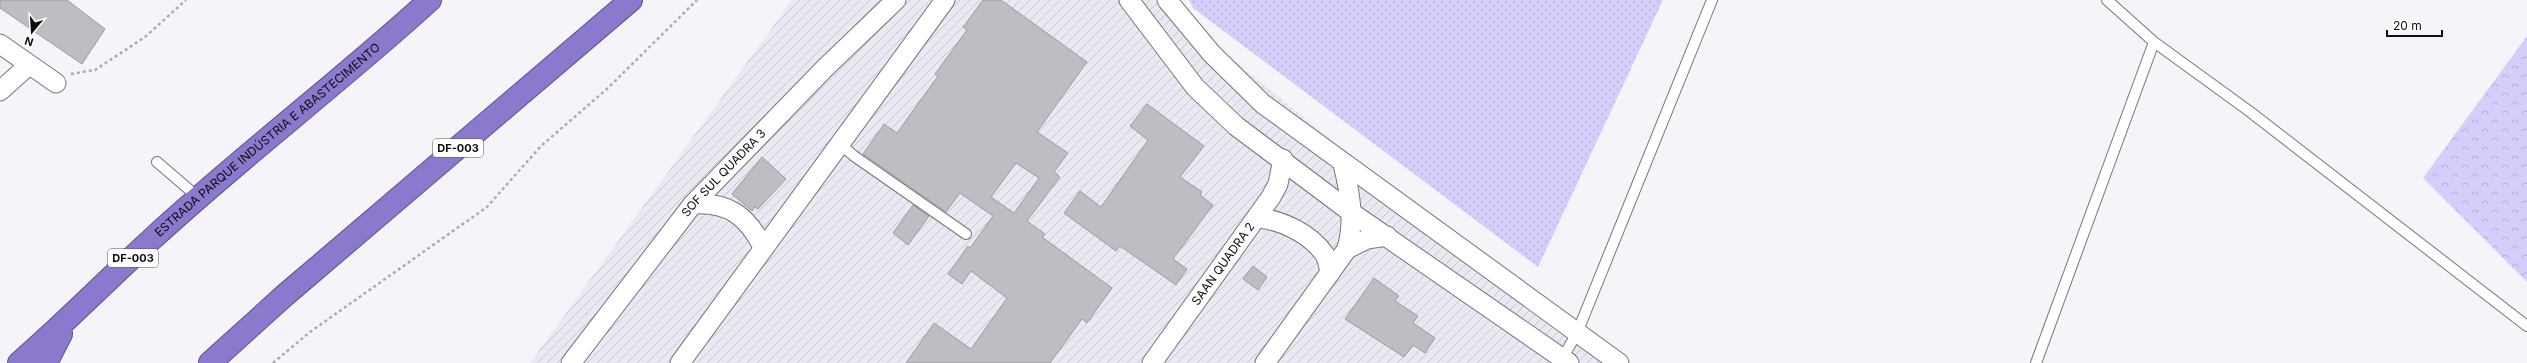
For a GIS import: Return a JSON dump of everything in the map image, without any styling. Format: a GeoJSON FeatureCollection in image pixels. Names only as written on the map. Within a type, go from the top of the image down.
{"type":"FeatureCollection","features":[{"type":"Feature","properties":{"kind":"highway","name":"ESTRADA PARQUE INDÚSTRIA E ABASTECIMENTO"},"geometry":{"type":"LineString","coordinates":[[19,363],[69,320],[152,239],[366,58],[430,0]]}},
{"type":"Feature","properties":{"kind":"highway","name":"DF-003"},"geometry":{"type":"LineString","coordinates":[[210,363],[284,296],[631,0]]}},
{"type":"Feature","properties":{"kind":"highway"},"geometry":{"type":"LineString","coordinates":[[46,363],[69,320]]}},
{"type":"Feature","properties":{"kind":"street","name":"SOF SUL QUADRA 3"},"geometry":{"type":"LineString","coordinates":[[572,363],[694,204],[825,68],[896,0]]}},
{"type":"Feature","properties":{"kind":"street"},"geometry":{"type":"LineString","coordinates":[[680,363],[763,247],[945,0]]}},
{"type":"Feature","properties":{"kind":"street"},"geometry":{"type":"LineString","coordinates":[[1129,0],[1195,87],[1236,126],[1352,213],[1565,361]]}},
{"type":"Feature","properties":{"kind":"street"},"geometry":{"type":"LineString","coordinates":[[1167,0],[1212,54],[1263,104],[1343,164],[1619,363]]}},
{"type":"Feature","properties":{"kind":"street"},"geometry":{"type":"LineString","coordinates":[[0,44],[52,80]]}},
{"type":"Feature","properties":{"kind":"street"},"geometry":{"type":"LineString","coordinates":[[0,91],[30,65]]}},
{"type":"Feature","properties":{"kind":"street","name":"SAAN QUADRA 2"},"geometry":{"type":"LineString","coordinates":[[1152,363],[1258,218],[1278,184],[1282,159]]}},
{"type":"Feature","properties":{"kind":"street"},"geometry":{"type":"LineString","coordinates":[[1265,363],[1348,249],[1352,232],[1352,213],[1343,164]]}},
{"type":"Feature","properties":{"kind":"street"},"geometry":{"type":"LineString","coordinates":[[694,204],[711,203],[733,211],[755,231],[763,247]]}},
{"type":"Feature","properties":{"kind":"street"},"geometry":{"type":"LineString","coordinates":[[1258,218],[1273,219],[1302,234],[1325,256],[1330,273]]}},
{"type":"Feature","properties":{"kind":"street"},"geometry":{"type":"LineString","coordinates":[[1348,249],[1367,239],[1387,236]]}},
{"type":"Feature","properties":{"kind":"lane"},"geometry":{"type":"LineString","coordinates":[[1565,361],[1712,0]]}},
{"type":"Feature","properties":{"kind":"lane"},"geometry":{"type":"LineString","coordinates":[[2107,0],[2154,42],[2249,111],[2527,326]]}},
{"type":"Feature","properties":{"kind":"lane"},"geometry":{"type":"LineString","coordinates":[[2036,363],[2154,42]]}},
{"type":"Feature","properties":{"kind":"lane"},"geometry":{"type":"LineString","coordinates":[[840,144],[854,156],[966,234]]}},
{"type":"Feature","properties":{"kind":"lane"},"geometry":{"type":"LineString","coordinates":[[157,162],[199,198]]}},
{"type":"Feature","properties":{"kind":"path"},"geometry":{"type":"LineString","coordinates":[[52,80],[95,70],[145,37],[186,0]]}},
{"type":"Feature","properties":{"kind":"path"},"geometry":{"type":"LineString","coordinates":[[273,363],[310,332],[487,207],[541,146],[608,88],[697,0]]}},
{"type":"Feature","properties":{"kind":"shaded area"},"geometry":{"type":"Polygon","coordinates":[[[792,0],[1160,0],[1604,363],[530,363],[792,0]]]}},
{"type":"Feature","properties":{"kind":"green space"},"geometry":{"type":"Polygon","coordinates":[[[1189,0],[1663,0],[1538,267],[1193,8],[1189,0]]]}},
{"type":"Feature","properties":{"kind":"green space"},"geometry":{"type":"Polygon","coordinates":[[[2527,36],[2527,282],[2423,178],[2527,36]]]}},
{"type":"Feature","properties":{"kind":"building"},"geometry":{"type":"Polygon","coordinates":[[[0,0],[67,0],[105,29],[82,64],[0,8],[0,0]]]}},
{"type":"Feature","properties":{"kind":"building"},"geometry":{"type":"Polygon","coordinates":[[[983,0],[1001,0],[1087,62],[1037,132],[1068,153],[1054,172],[1060,177],[1027,221],[1045,234],[1042,237],[1112,288],[1087,323],[1082,319],[1050,363],[906,363],[934,323],[971,349],[1007,298],[971,271],[962,284],[948,274],[968,246],[970,248],[993,216],[960,193],[946,212],[863,154],[884,124],[897,133],[938,76],[935,74],[967,30],[963,27],[983,0]],[[1016,163],[991,197],[1014,213],[1039,178],[1016,163]]]}},
{"type":"Feature","properties":{"kind":"building"},"geometry":{"type":"Polygon","coordinates":[[[1147,104],[1204,146],[1180,177],[1202,192],[1200,195],[1213,205],[1173,259],[1187,269],[1176,285],[1120,246],[1116,251],[1064,213],[1080,191],[1101,207],[1148,140],[1130,126],[1147,104]]]}},
{"type":"Feature","properties":{"kind":"building"},"geometry":{"type":"Polygon","coordinates":[[[762,157],[786,179],[758,209],[755,207],[752,211],[732,194],[762,157]]]}},
{"type":"Feature","properties":{"kind":"building"},"geometry":{"type":"Polygon","coordinates":[[[913,205],[929,216],[908,245],[893,233],[913,205]]]}},
{"type":"Feature","properties":{"kind":"building"},"geometry":{"type":"Polygon","coordinates":[[[1253,266],[1267,277],[1258,290],[1243,279],[1253,266]]]}},
{"type":"Feature","properties":{"kind":"building"},"geometry":{"type":"Polygon","coordinates":[[[1374,278],[1399,296],[1395,301],[1418,316],[1413,323],[1435,338],[1425,353],[1413,345],[1404,357],[1345,319],[1374,278]]]}}]}
